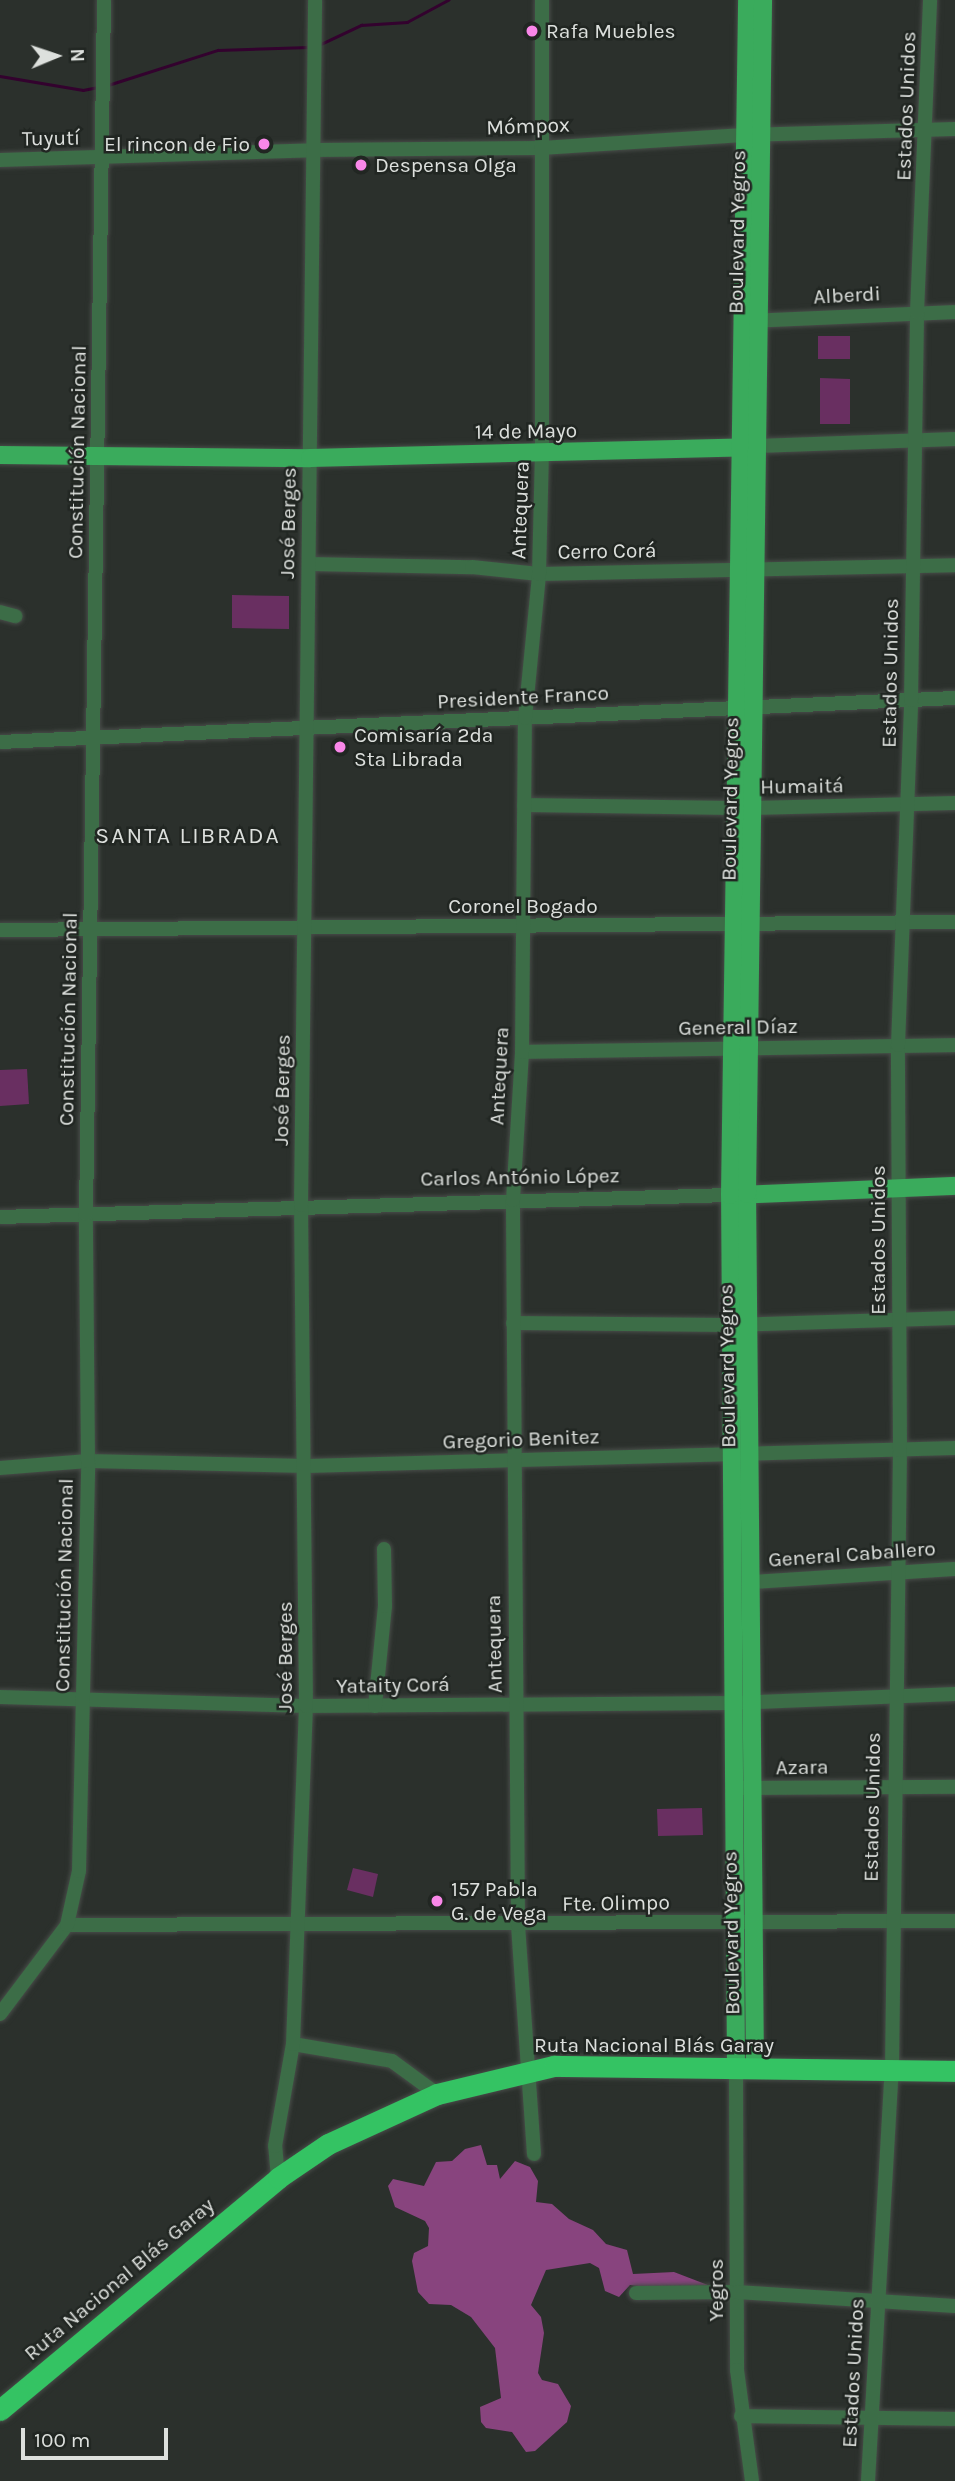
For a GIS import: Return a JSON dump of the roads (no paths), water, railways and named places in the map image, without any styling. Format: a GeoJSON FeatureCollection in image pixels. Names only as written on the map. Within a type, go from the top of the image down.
{"type":"FeatureCollection","features":[{"type":"Feature","properties":{"kind":"highway","name":"Ruta Nacional Blás Garay"},"geometry":{"type":"LineString","coordinates":[[0,2410],[278,2178],[328,2144],[437,2094],[527,2069],[955,2071]]}},
{"type":"Feature","properties":{"kind":"main road","name":"Boulevard Yegros"},"geometry":{"type":"LineString","coordinates":[[747,0],[753,134]]}},
{"type":"Feature","properties":{"kind":"main road","name":"Boulevard Yegros"},"geometry":{"type":"LineString","coordinates":[[746,2068],[752,1923],[752,1455],[740,1325],[738,1195],[753,134],[763,0]]}},
{"type":"Feature","properties":{"kind":"main road","name":"14 de Mayo"},"geometry":{"type":"LineString","coordinates":[[0,455],[310,458],[748,447]]}},
{"type":"Feature","properties":{"kind":"main road","name":"Carlos António López"},"geometry":{"type":"LineString","coordinates":[[738,1195],[955,1186]]}},
{"type":"Feature","properties":{"kind":"main road","name":"Boulevard Yegros"},"geometry":{"type":"LineString","coordinates":[[740,1325],[731,1454],[733,1922],[746,2068]]}},
{"type":"Feature","properties":{"kind":"street","name":"Constitución Nacional"},"geometry":{"type":"LineString","coordinates":[[0,2014],[67,1925],[79,1871],[88,1461],[86,1214],[104,0]]}},
{"type":"Feature","properties":{"kind":"street","name":"José Berges"},"geometry":{"type":"LineString","coordinates":[[278,2178],[275,2146],[293,2044],[300,1925],[306,1706],[307,1466],[301,1205],[315,0]]}},
{"type":"Feature","properties":{"kind":"street","name":"Antequera"},"geometry":{"type":"LineString","coordinates":[[534,2154],[518,1925],[513,1200],[522,1052],[525,718],[539,574],[542,453],[542,0]]}},
{"type":"Feature","properties":{"kind":"street","name":"Estados Unidos"},"geometry":{"type":"LineString","coordinates":[[868,2481],[892,2069],[891,1920],[900,1450],[898,1045],[911,700],[917,312],[928,130],[930,0]]}},
{"type":"Feature","properties":{"kind":"street","name":"Mómpox"},"geometry":{"type":"LineString","coordinates":[[102,159],[314,150],[541,148],[753,134],[955,130]]}},
{"type":"Feature","properties":{"kind":"street","name":"Tuyutí"},"geometry":{"type":"LineString","coordinates":[[0,160],[102,159]]}},
{"type":"Feature","properties":{"kind":"street","name":"Alberdi"},"geometry":{"type":"LineString","coordinates":[[750,321],[955,312]]}},
{"type":"Feature","properties":{"kind":"street","name":"14 de Mayo"},"geometry":{"type":"LineString","coordinates":[[748,447],[955,439]]}},
{"type":"Feature","properties":{"kind":"street","name":"Cerro Corá"},"geometry":{"type":"LineString","coordinates":[[309,564],[472,567],[539,574],[955,565]]}},
{"type":"Feature","properties":{"kind":"street"},"geometry":{"type":"LineString","coordinates":[[0,612],[15,616]]}},
{"type":"Feature","properties":{"kind":"street","name":"Presidente Franco"},"geometry":{"type":"LineString","coordinates":[[0,742],[955,698]]}},
{"type":"Feature","properties":{"kind":"street","name":"Humaitá"},"geometry":{"type":"LineString","coordinates":[[524,805],[743,807],[955,803]]}},
{"type":"Feature","properties":{"kind":"street","name":"Coronel Bogado"},"geometry":{"type":"LineString","coordinates":[[0,930],[742,926],[955,922]]}},
{"type":"Feature","properties":{"kind":"street","name":"General Díaz"},"geometry":{"type":"LineString","coordinates":[[522,1052],[955,1045]]}},
{"type":"Feature","properties":{"kind":"street","name":"Carlos António López"},"geometry":{"type":"LineString","coordinates":[[0,1217],[301,1205],[738,1195]]}},
{"type":"Feature","properties":{"kind":"street"},"geometry":{"type":"LineString","coordinates":[[513,1323],[740,1325],[955,1318]]}},
{"type":"Feature","properties":{"kind":"street","name":"Gregorio Benitez"},"geometry":{"type":"LineString","coordinates":[[0,1468],[88,1461],[307,1466],[955,1448]]}},
{"type":"Feature","properties":{"kind":"street"},"geometry":{"type":"LineString","coordinates":[[375,1706],[385,1606],[384,1549]]}},
{"type":"Feature","properties":{"kind":"street","name":"General Caballero"},"geometry":{"type":"LineString","coordinates":[[752,1582],[955,1569]]}},
{"type":"Feature","properties":{"kind":"street","name":"Yataity Corá"},"geometry":{"type":"LineString","coordinates":[[0,1697],[375,1706],[733,1703],[752,1700],[955,1695]]}},
{"type":"Feature","properties":{"kind":"street","name":"Azara"},"geometry":{"type":"LineString","coordinates":[[733,1788],[955,1787]]}},
{"type":"Feature","properties":{"kind":"street","name":"Fte. Olimpo"},"geometry":{"type":"LineString","coordinates":[[67,1925],[955,1921]]}},
{"type":"Feature","properties":{"kind":"street"},"geometry":{"type":"LineString","coordinates":[[293,2044],[392,2061],[437,2094]]}},
{"type":"Feature","properties":{"kind":"street","name":"Yegros"},"geometry":{"type":"LineString","coordinates":[[746,2068],[735,2098],[737,2292],[741,2416],[752,2481]]}},
{"type":"Feature","properties":{"kind":"street"},"geometry":{"type":"LineString","coordinates":[[636,2293],[737,2292],[955,2306]]}},
{"type":"Feature","properties":{"kind":"street"},"geometry":{"type":"LineString","coordinates":[[741,2416],[871,2420],[955,2419]]}},
{"type":"Feature","properties":{"kind":"waterway"},"geometry":{"type":"LineString","coordinates":[[319,45],[361,25],[407,22],[448,0]]}},
{"type":"Feature","properties":{"kind":"waterway"},"geometry":{"type":"LineString","coordinates":[[108,85],[218,50],[309,47]]}},
{"type":"Feature","properties":{"kind":"waterway"},"geometry":{"type":"LineString","coordinates":[[0,76],[83,90],[98,87]]}},
{"type":"Feature","properties":{"kind":"place","name":"Rafa Muebles"},"geometry":{"type":"Point","coordinates":[532,31]}},
{"type":"Feature","properties":{"kind":"place","name":"El rincon de Fio"},"geometry":{"type":"Point","coordinates":[264,144]}},
{"type":"Feature","properties":{"kind":"place","name":"Despensa Olga"},"geometry":{"type":"Point","coordinates":[361,165]}},
{"type":"Feature","properties":{"kind":"place","name":"Comisaría 2da Sta Librada"},"geometry":{"type":"Point","coordinates":[340,747]}},
{"type":"Feature","properties":{"kind":"place","name":"157 Pabla G. de Vega"},"geometry":{"type":"Point","coordinates":[437,1901]}},
{"type":"Feature","properties":{"kind":"district","name":"SANTA LIBRADA"},"geometry":{"type":"Point","coordinates":[188,836]}}]}
